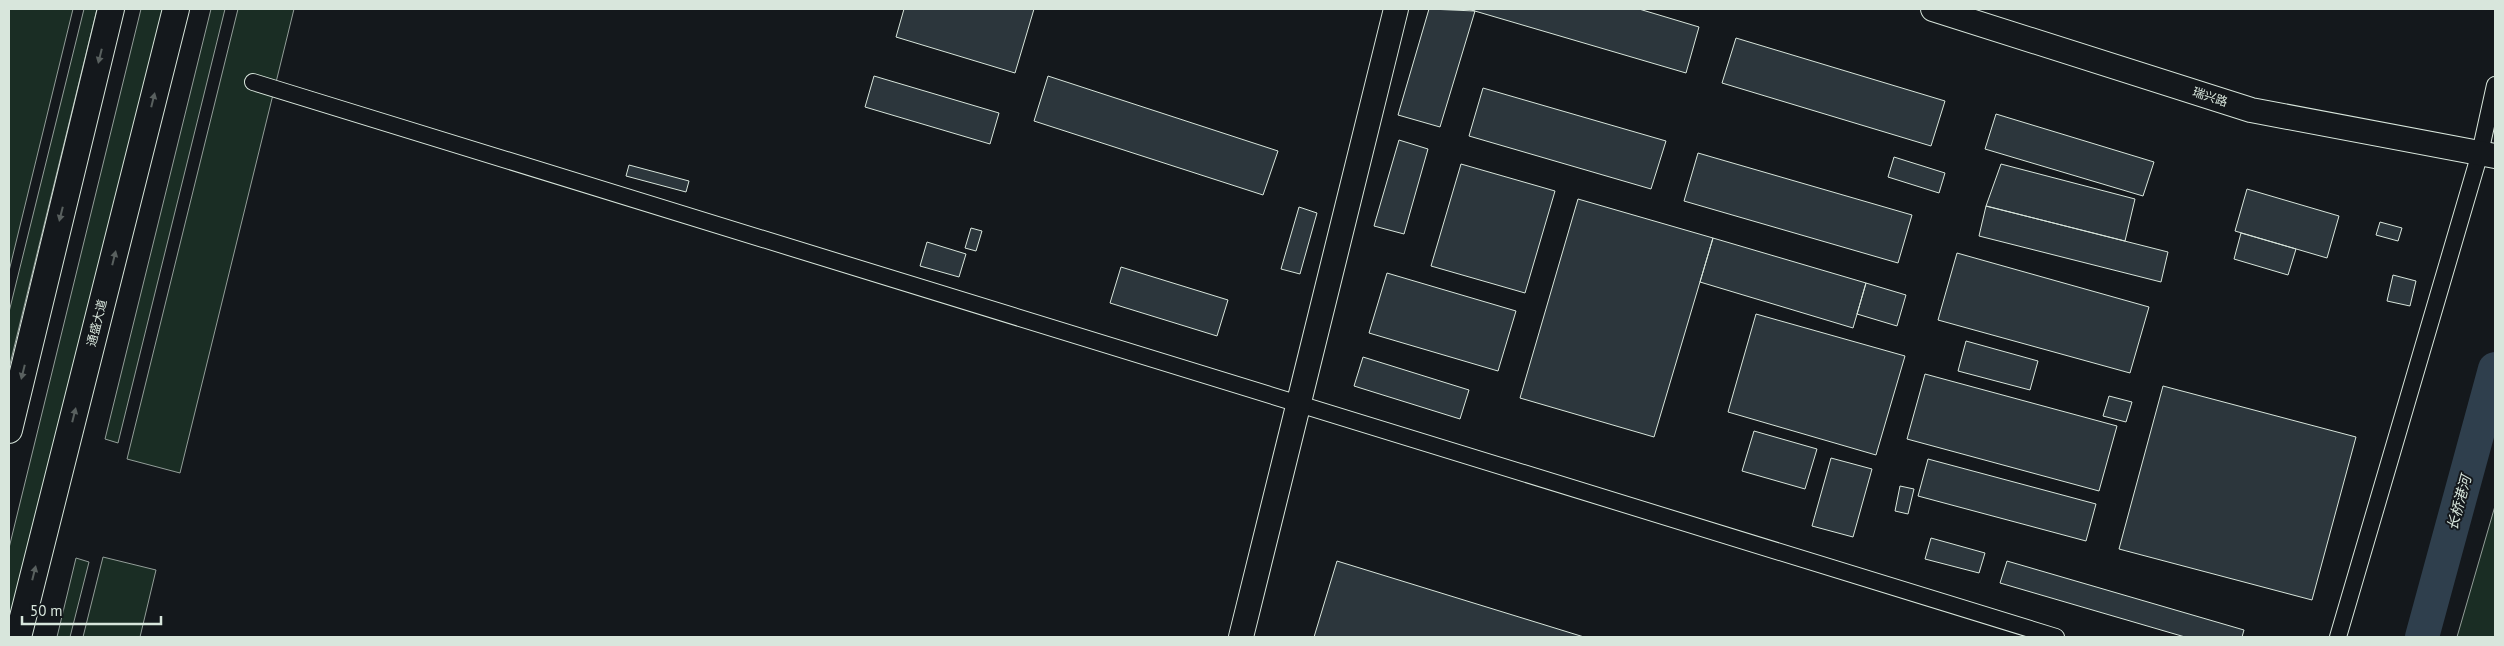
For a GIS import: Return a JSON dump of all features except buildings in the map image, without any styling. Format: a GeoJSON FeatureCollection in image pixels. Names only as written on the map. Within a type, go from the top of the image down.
{"type":"FeatureCollection","features":[{"type":"Feature","properties":{"kind":"main road"},"geometry":{"type":"LineString","coordinates":[[9,430],[111,9]]}},
{"type":"Feature","properties":{"kind":"main road","name":"通盛大道"},"geometry":{"type":"LineString","coordinates":[[18,637],[176,9]]}},
{"type":"Feature","properties":{"kind":"street"},"geometry":{"type":"LineString","coordinates":[[1241,637],[1396,9]]}},
{"type":"Feature","properties":{"kind":"street","name":"瑞兴路"},"geometry":{"type":"LineString","coordinates":[[1932,9],[2251,110],[2488,154]]}},
{"type":"Feature","properties":{"kind":"street"},"geometry":{"type":"LineString","coordinates":[[253,82],[2056,637]]}},
{"type":"Feature","properties":{"kind":"street"},"geometry":{"type":"LineString","coordinates":[[2338,637],[2488,154],[2495,85]]}},
{"type":"Feature","properties":{"kind":"green space"},"geometry":{"type":"Polygon","coordinates":[[[9,9],[73,9],[9,271],[9,9]]]}},
{"type":"Feature","properties":{"kind":"green space"},"geometry":{"type":"Polygon","coordinates":[[[84,9],[97,9],[9,368],[9,312],[84,9]]]}},
{"type":"Feature","properties":{"kind":"green space"},"geometry":{"type":"Polygon","coordinates":[[[141,9],[166,9],[9,637],[9,548],[141,9]]]}},
{"type":"Feature","properties":{"kind":"green space"},"geometry":{"type":"Polygon","coordinates":[[[211,9],[225,9],[118,443],[105,439],[211,9]]]}},
{"type":"Feature","properties":{"kind":"green space"},"geometry":{"type":"Polygon","coordinates":[[[238,9],[294,9],[180,473],[127,459],[238,9]]]}},
{"type":"Feature","properties":{"kind":"green space"},"geometry":{"type":"Polygon","coordinates":[[[2495,506],[2495,637],[2457,637],[2495,506]]]}},
{"type":"Feature","properties":{"kind":"green space"},"geometry":{"type":"Polygon","coordinates":[[[103,557],[156,570],[140,637],[83,637],[103,557]]]}},
{"type":"Feature","properties":{"kind":"green space"},"geometry":{"type":"Polygon","coordinates":[[[76,558],[89,562],[70,637],[57,637],[76,558]]]}},
{"type":"Feature","properties":{"kind":"waterway","name":"长桥港河"},"geometry":{"type":"LineString","coordinates":[[2422,637],[2495,369]]}}]}
